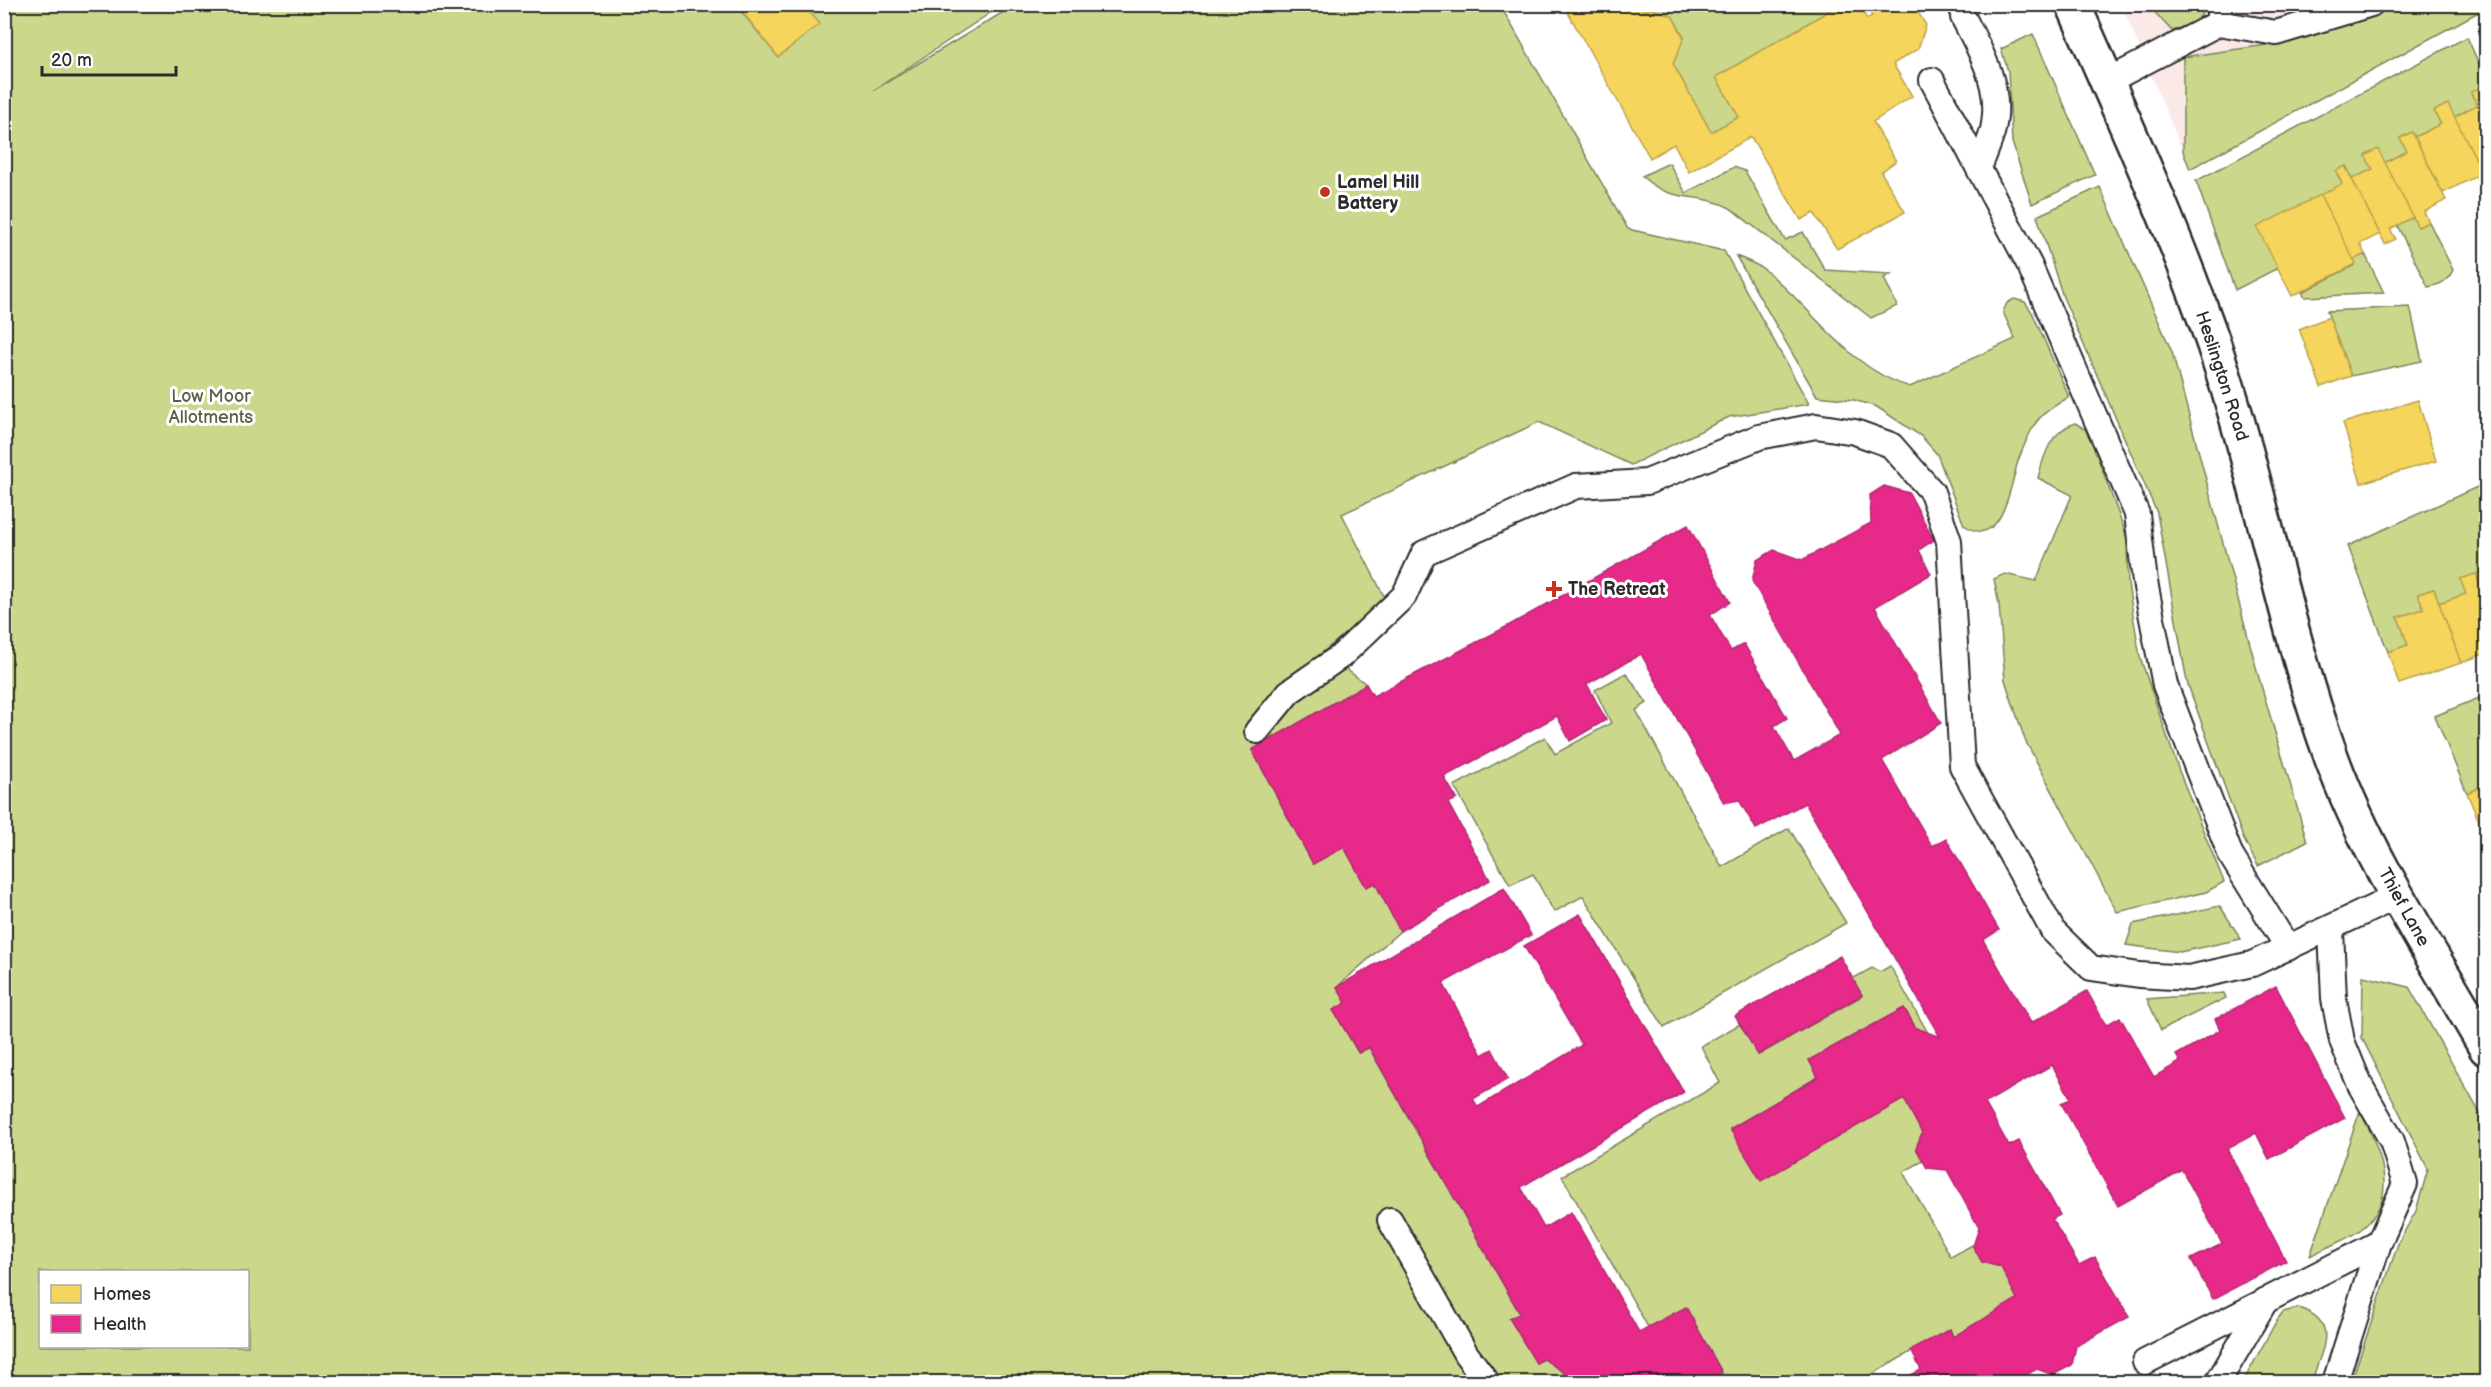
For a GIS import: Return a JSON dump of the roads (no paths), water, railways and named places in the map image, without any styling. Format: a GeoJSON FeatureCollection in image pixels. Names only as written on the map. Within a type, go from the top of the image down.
{"type":"FeatureCollection","features":[{"type":"Feature","properties":{"kind":"street","name":"Heslington Road"},"geometry":{"type":"LineString","coordinates":[[2073,4],[2153,189],[2214,344],[2236,415],[2307,682],[2333,760]]}},
{"type":"Feature","properties":{"kind":"street","name":"Thief Lane"},"geometry":{"type":"LineString","coordinates":[[2333,760],[2396,897],[2487,1048]]}},
{"type":"Feature","properties":{"kind":"lane"},"geometry":{"type":"LineString","coordinates":[[2106,82],[2219,14],[2276,33],[2372,4]]}},
{"type":"Feature","properties":{"kind":"lane"},"geometry":{"type":"LineString","coordinates":[[1963,17],[1985,62],[1995,94],[1994,124],[1979,168]]}},
{"type":"Feature","properties":{"kind":"lane"},"geometry":{"type":"LineString","coordinates":[[1932,80],[2030,266],[2137,514],[2145,582],[2165,685],[2231,856],[2288,948]]}},
{"type":"Feature","properties":{"kind":"lane"},"geometry":{"type":"LineString","coordinates":[[1257,731],[1289,692],[1341,656],[1404,596],[1424,554],[1576,486],[1647,482],[1759,437],[1816,426],[1855,432],[1891,445],[1932,492],[1949,542],[1962,766],[2053,931],[2091,968],[2139,975],[2189,978],[2252,964],[2396,897]]}},
{"type":"Feature","properties":{"kind":"lane"},"geometry":{"type":"LineString","coordinates":[[2331,929],[2334,999],[2342,1041],[2360,1084],[2392,1142],[2405,1184],[2379,1243],[2335,1383]]}},
{"type":"Feature","properties":{"kind":"lane"},"geometry":{"type":"LineString","coordinates":[[1390,1220],[1466,1354],[1487,1383]]}},
{"type":"Feature","properties":{"kind":"lane"},"geometry":{"type":"LineString","coordinates":[[2145,1362],[2379,1243]]}},
{"type":"Feature","properties":{"kind":"lane"},"geometry":{"type":"LineString","coordinates":[[2218,1383],[2266,1300]]}},
{"type":"Feature","properties":{"kind":"place","name":"Lamel Hill Battery"},"geometry":{"type":"Point","coordinates":[1325,192]}},
{"type":"Feature","properties":{"kind":"place","name":"The Retreat"},"geometry":{"type":"Point","coordinates":[1554,589]}},
{"type":"Feature","properties":{"kind":"park label","name":"Low Moor Allotments"},"geometry":{"type":"Point","coordinates":[211,406]}}]}
